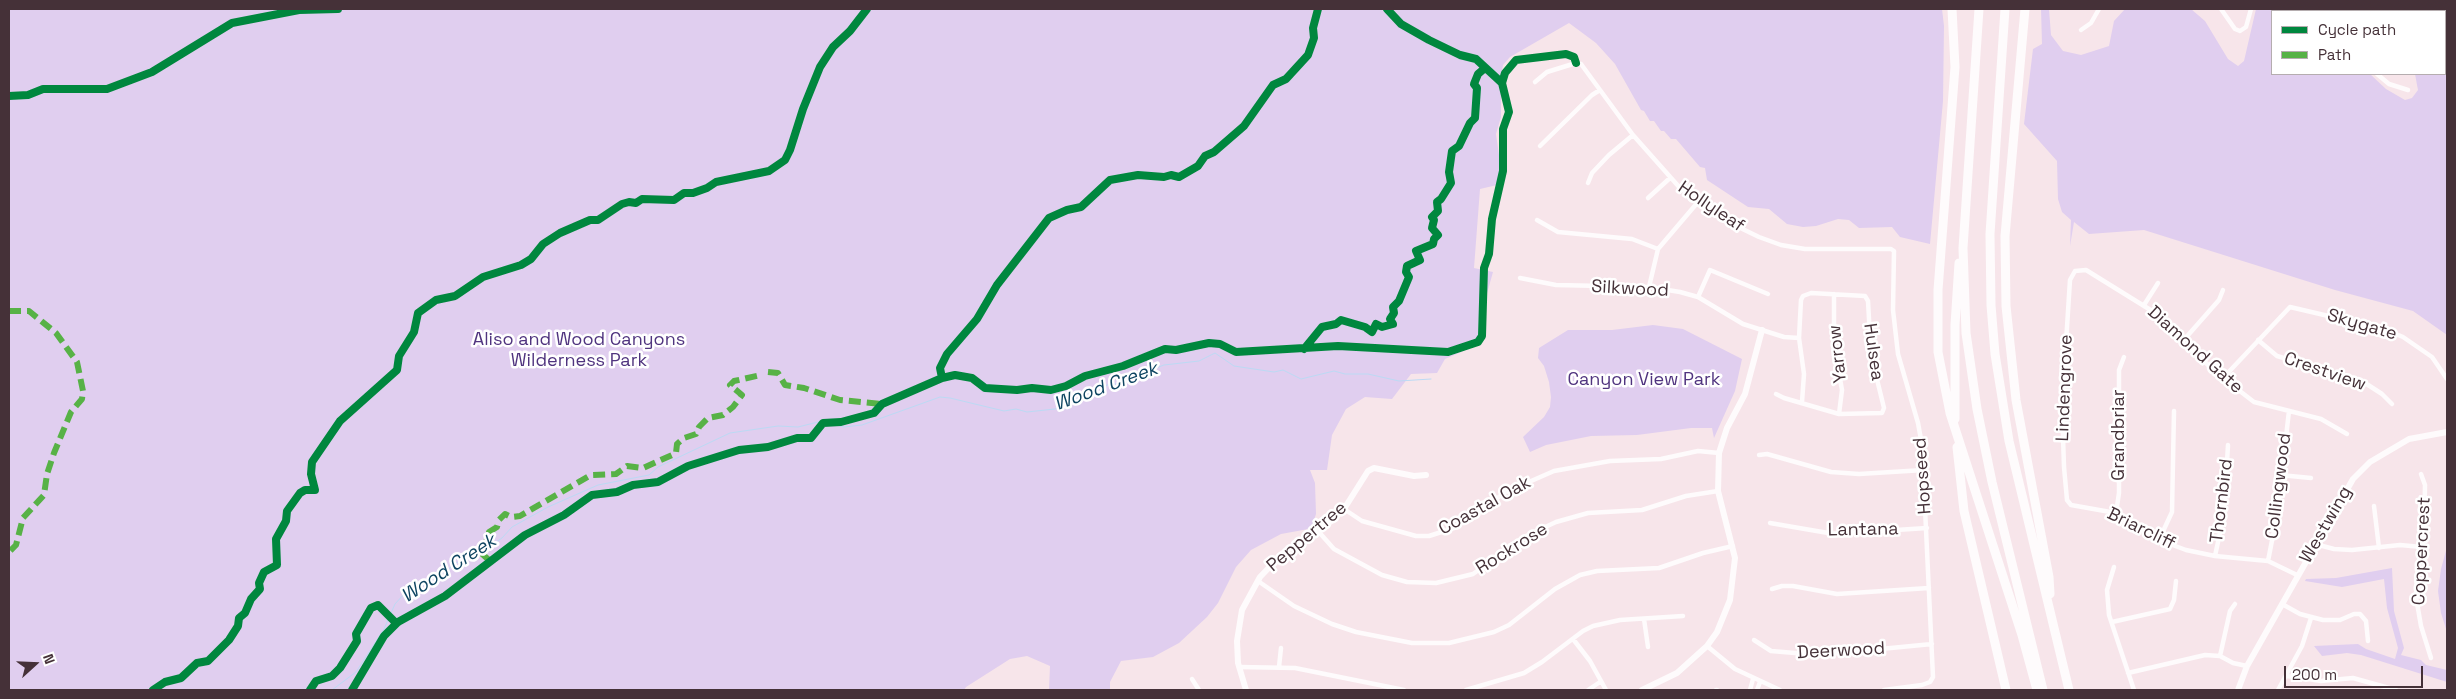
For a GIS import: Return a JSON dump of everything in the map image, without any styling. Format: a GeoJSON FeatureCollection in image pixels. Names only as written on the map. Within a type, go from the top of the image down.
{"type":"FeatureCollection","features":[{"type":"Feature","properties":{"kind":"highway"},"geometry":{"type":"LineString","coordinates":[[1952,9],[1955,67],[1937,320],[1942,379],[1950,413],[2022,635],[2037,690]]}},
{"type":"Feature","properties":{"kind":"highway"},"geometry":{"type":"LineString","coordinates":[[1979,9],[1963,248],[1966,333],[1977,409],[1992,482],[2043,690]]}},
{"type":"Feature","properties":{"kind":"highway"},"geometry":{"type":"LineString","coordinates":[[2005,9],[1991,194],[1991,305],[1995,354],[2009,441],[2069,690]]}},
{"type":"Feature","properties":{"kind":"highway"},"geometry":{"type":"LineString","coordinates":[[2025,9],[2005,236],[2006,306],[2016,400],[2049,577],[2050,612]]}},
{"type":"Feature","properties":{"kind":"highway"},"geometry":{"type":"LineString","coordinates":[[1963,248],[1958,270],[1954,390],[1959,476],[1964,510],[2006,690]]}},
{"type":"Feature","properties":{"kind":"street"},"geometry":{"type":"LineString","coordinates":[[2081,30],[2091,24],[2098,9]]}},
{"type":"Feature","properties":{"kind":"street"},"geometry":{"type":"LineString","coordinates":[[2221,9],[2235,29],[2240,31],[2246,27],[2251,9]]}},
{"type":"Feature","properties":{"kind":"street"},"geometry":{"type":"LineString","coordinates":[[2350,10],[2368,9]]}},
{"type":"Feature","properties":{"kind":"street","name":"Hollyleaf"},"geometry":{"type":"LineString","coordinates":[[1535,82],[1547,72],[1576,63],[1585,68],[1633,135],[1670,178],[1698,202],[1724,220],[1759,237],[1781,245],[1805,248],[1891,249],[1895,255],[1895,273]]}},
{"type":"Feature","properties":{"kind":"street"},"geometry":{"type":"LineString","coordinates":[[2378,75],[2389,84],[2408,90]]}},
{"type":"Feature","properties":{"kind":"street"},"geometry":{"type":"LineString","coordinates":[[1540,146],[1592,95],[1600,90]]}},
{"type":"Feature","properties":{"kind":"street"},"geometry":{"type":"LineString","coordinates":[[1588,183],[1592,173],[1609,155],[1633,135]]}},
{"type":"Feature","properties":{"kind":"street"},"geometry":{"type":"LineString","coordinates":[[1648,198],[1670,178]]}},
{"type":"Feature","properties":{"kind":"street"},"geometry":{"type":"LineString","coordinates":[[1650,287],[1658,249],[1698,202]]}},
{"type":"Feature","properties":{"kind":"street"},"geometry":{"type":"LineString","coordinates":[[1537,220],[1558,232],[1632,238],[1658,249]]}},
{"type":"Feature","properties":{"kind":"street"},"geometry":{"type":"LineString","coordinates":[[1698,297],[1710,270],[1768,294]]}},
{"type":"Feature","properties":{"kind":"street","name":"Diamond Gate"},"geometry":{"type":"LineString","coordinates":[[2075,271],[2086,270],[2144,305],[2161,318],[2182,342],[2254,402],[2321,419],[2347,434]]}},
{"type":"Feature","properties":{"kind":"street","name":"Lindengrove"},"geometry":{"type":"LineString","coordinates":[[2070,505],[2067,500],[2064,467],[2062,406],[2070,280],[2075,271]]}},
{"type":"Feature","properties":{"kind":"street","name":"Hopseed"},"geometry":{"type":"LineString","coordinates":[[1884,690],[1922,685],[1930,682],[1933,677],[1924,470],[1918,423],[1898,354],[1893,310],[1895,273]]}},
{"type":"Feature","properties":{"kind":"street","name":"Silkwood"},"geometry":{"type":"LineString","coordinates":[[1520,278],[1556,285],[1650,287],[1698,297],[1743,324],[1784,337],[1799,338]]}},
{"type":"Feature","properties":{"kind":"street"},"geometry":{"type":"LineString","coordinates":[[2144,305],[2158,283]]}},
{"type":"Feature","properties":{"kind":"street"},"geometry":{"type":"LineString","coordinates":[[2182,342],[2219,300],[2223,290]]}},
{"type":"Feature","properties":{"kind":"street"},"geometry":{"type":"LineString","coordinates":[[1802,402],[1804,374],[1799,338],[1799,307],[1801,300],[1807,294],[1834,294]]}},
{"type":"Feature","properties":{"kind":"street","name":"Hulsea"},"geometry":{"type":"LineString","coordinates":[[1834,294],[1865,296],[1868,301],[1869,338],[1884,408],[1882,413],[1839,414]]}},
{"type":"Feature","properties":{"kind":"street","name":"Yarrow"},"geometry":{"type":"LineString","coordinates":[[1834,294],[1834,346],[1842,390],[1839,414]]}},
{"type":"Feature","properties":{"kind":"street","name":"Skygate"},"geometry":{"type":"LineString","coordinates":[[2258,340],[2290,307],[2384,329],[2403,337],[2432,357],[2447,379]]}},
{"type":"Feature","properties":{"kind":"street"},"geometry":{"type":"LineString","coordinates":[[1642,690],[1677,673],[1707,646],[1717,632],[1730,600],[1734,573],[1733,546],[1718,491],[1720,453],[1727,428],[1745,394],[1762,330]]}},
{"type":"Feature","properties":{"kind":"street"},"geometry":{"type":"LineString","coordinates":[[2223,378],[2258,340]]}},
{"type":"Feature","properties":{"kind":"street","name":"Crestview"},"geometry":{"type":"LineString","coordinates":[[2258,340],[2277,356],[2362,381],[2382,394],[2392,404]]}},
{"type":"Feature","properties":{"kind":"street","name":"Grandbriar"},"geometry":{"type":"LineString","coordinates":[[2116,513],[2119,493],[2120,370],[2124,357]]}},
{"type":"Feature","properties":{"kind":"street"},"geometry":{"type":"LineString","coordinates":[[1776,394],[1839,414]]}},
{"type":"Feature","properties":{"kind":"street"},"geometry":{"type":"LineString","coordinates":[[2159,540],[2172,512],[2174,411]]}},
{"type":"Feature","properties":{"kind":"street","name":"Collingwood"},"geometry":{"type":"LineString","coordinates":[[2268,562],[2277,515],[2280,475],[2289,411]]}},
{"type":"Feature","properties":{"kind":"street","name":"Westwing"},"geometry":{"type":"LineString","coordinates":[[2238,690],[2247,666],[2353,479],[2370,462],[2409,439],[2447,432]]}},
{"type":"Feature","properties":{"kind":"street","name":"Thornbird"},"geometry":{"type":"LineString","coordinates":[[2216,556],[2224,514],[2228,445]]}},
{"type":"Feature","properties":{"kind":"street","name":"Coastal Oak"},"geometry":{"type":"LineString","coordinates":[[1344,508],[1362,521],[1416,536],[1429,536],[1454,528],[1506,492],[1554,471],[1610,461],[1661,459],[1698,452],[1720,453]]}},
{"type":"Feature","properties":{"kind":"street"},"geometry":{"type":"LineString","coordinates":[[1759,455],[1768,454],[1831,472],[1859,474],[1924,470]]}},
{"type":"Feature","properties":{"kind":"street","name":"Peppertree"},"geometry":{"type":"LineString","coordinates":[[1246,690],[1239,667],[1237,641],[1242,610],[1258,581],[1283,553],[1318,531],[1344,508],[1368,471],[1374,468],[1414,476],[1426,474]]}},
{"type":"Feature","properties":{"kind":"street","name":"Coppercrest"},"geometry":{"type":"LineString","coordinates":[[2421,474],[2425,485],[2424,537],[2417,575],[2416,597],[2421,626],[2431,658]]}},
{"type":"Feature","properties":{"kind":"street"},"geometry":{"type":"LineString","coordinates":[[2280,475],[2312,478]]}},
{"type":"Feature","properties":{"kind":"street","name":"Rockrose"},"geometry":{"type":"LineString","coordinates":[[1318,531],[1334,549],[1382,575],[1407,582],[1436,583],[1473,574],[1524,538],[1556,522],[1588,514],[1642,510],[1686,496],[1718,491]]}},
{"type":"Feature","properties":{"kind":"street","name":"Briarcliff"},"geometry":{"type":"LineString","coordinates":[[2070,505],[2116,513],[2159,540],[2186,550],[2216,556],[2268,562],[2297,575]]}},
{"type":"Feature","properties":{"kind":"street"},"geometry":{"type":"LineString","coordinates":[[2374,506],[2379,548]]}},
{"type":"Feature","properties":{"kind":"street","name":"Lantana"},"geometry":{"type":"LineString","coordinates":[[1770,523],[1834,534],[1927,528]]}},
{"type":"Feature","properties":{"kind":"street"},"geometry":{"type":"LineString","coordinates":[[2316,544],[2334,549],[2379,548],[2400,545],[2422,547]]}},
{"type":"Feature","properties":{"kind":"street"},"geometry":{"type":"LineString","coordinates":[[1258,581],[1294,606],[1332,624],[1356,632],[1412,643],[1449,643],[1494,632],[1509,625],[1555,589],[1580,575],[1597,571],[1658,568],[1703,552],[1733,546]]}},
{"type":"Feature","properties":{"kind":"street"},"geometry":{"type":"LineString","coordinates":[[2114,567],[2107,590],[2109,615],[2134,690]]}},
{"type":"Feature","properties":{"kind":"street"},"geometry":{"type":"LineString","coordinates":[[2112,622],[2170,609],[2174,600],[2176,581]]}},
{"type":"Feature","properties":{"kind":"street"},"geometry":{"type":"LineString","coordinates":[[1772,589],[1782,586],[1793,586],[1837,594],[1929,588]]}},
{"type":"Feature","properties":{"kind":"street"},"geometry":{"type":"LineString","coordinates":[[2220,656],[2230,611],[2235,604]]}},
{"type":"Feature","properties":{"kind":"street"},"geometry":{"type":"LineString","coordinates":[[2282,604],[2311,618],[2336,620],[2360,614],[2366,621],[2368,641]]}},
{"type":"Feature","properties":{"kind":"street"},"geometry":{"type":"LineString","coordinates":[[1469,690],[1524,673],[1583,631],[1607,622],[1683,616]]}},
{"type":"Feature","properties":{"kind":"street"},"geometry":{"type":"LineString","coordinates":[[2278,690],[2302,646],[2311,618]]}},
{"type":"Feature","properties":{"kind":"street"},"geometry":{"type":"LineString","coordinates":[[1644,619],[1648,647]]}},
{"type":"Feature","properties":{"kind":"street"},"geometry":{"type":"LineString","coordinates":[[1573,639],[1590,662],[1606,690]]}},
{"type":"Feature","properties":{"kind":"street","name":"Deerwood"},"geometry":{"type":"LineString","coordinates":[[1754,640],[1771,650],[1819,655],[1932,644]]}},
{"type":"Feature","properties":{"kind":"street"},"geometry":{"type":"LineString","coordinates":[[1707,646],[1735,669],[1780,690]]}},
{"type":"Feature","properties":{"kind":"street"},"geometry":{"type":"LineString","coordinates":[[1278,667],[1281,648]]}},
{"type":"Feature","properties":{"kind":"street"},"geometry":{"type":"LineString","coordinates":[[2128,673],[2190,657],[2220,656],[2233,663],[2247,666]]}},
{"type":"Feature","properties":{"kind":"street"},"geometry":{"type":"LineString","coordinates":[[1239,667],[1295,668],[1404,690]]}},
{"type":"Feature","properties":{"kind":"street"},"geometry":{"type":"LineString","coordinates":[[2287,676],[2307,680],[2353,678],[2396,690]]}},
{"type":"Feature","properties":{"kind":"street"},"geometry":{"type":"LineString","coordinates":[[1192,679],[1199,690]]}},
{"type":"Feature","properties":{"kind":"street"},"geometry":{"type":"LineString","coordinates":[[1750,690],[1753,679]]}},
{"type":"Feature","properties":{"kind":"street"},"geometry":{"type":"LineString","coordinates":[[1588,690],[1600,682]]}},
{"type":"Feature","properties":{"kind":"street"},"geometry":{"type":"LineString","coordinates":[[1757,690],[1760,682]]}},
{"type":"Feature","properties":{"kind":"green space","name":"Aliso and Wood Canyons Wilderness Park"},"geometry":{"type":"Polygon","coordinates":[[[9,9],[1942,9],[1944,26],[1943,101],[1930,244],[1900,237],[1892,227],[1859,228],[1849,220],[1838,219],[1816,226],[1803,227],[1787,224],[1769,209],[1748,207],[1707,180],[1705,168],[1700,167],[1676,139],[1671,139],[1664,131],[1661,131],[1654,121],[1650,121],[1644,111],[1641,110],[1615,64],[1596,43],[1569,23],[1510,57],[1503,65],[1501,76],[1501,117],[1496,134],[1501,169],[1497,185],[1480,189],[1474,268],[1493,272],[1486,297],[1482,343],[1445,359],[1437,373],[1411,374],[1392,399],[1365,397],[1346,409],[1332,435],[1327,470],[1310,470],[1315,483],[1316,514],[1312,526],[1314,528],[1281,534],[1251,550],[1236,567],[1218,603],[1207,617],[1179,643],[1153,657],[1121,661],[1110,682],[1110,690],[1049,690],[1050,666],[1027,656],[1010,659],[964,690],[9,690],[9,9]]]}},
{"type":"Feature","properties":{"kind":"green space"},"geometry":{"type":"Polygon","coordinates":[[[2041,9],[2049,9],[2051,35],[2063,51],[2081,55],[2109,46],[2114,21],[2125,9],[2191,9],[2205,21],[2228,59],[2238,66],[2244,61],[2256,9],[2307,9],[2271,10],[2271,75],[2371,75],[2386,89],[2405,100],[2412,98],[2418,90],[2415,75],[2446,75],[2447,23],[2447,335],[2413,311],[2335,290],[2144,230],[2089,234],[2074,222],[2070,246],[2071,220],[2062,212],[2058,199],[2057,161],[2024,124],[2033,49],[2042,44],[2041,9]]]}},
{"type":"Feature","properties":{"kind":"green space","name":"Canyon View Park"},"geometry":{"type":"Polygon","coordinates":[[[1653,325],[1683,329],[1742,359],[1735,391],[1714,438],[1712,428],[1691,428],[1637,435],[1591,436],[1546,445],[1530,452],[1523,437],[1544,417],[1550,407],[1551,397],[1544,366],[1538,358],[1539,348],[1568,330],[1612,330],[1653,325]]]}},
{"type":"Feature","properties":{"kind":"green space"},"geometry":{"type":"Polygon","coordinates":[[[2447,547],[2447,632],[2441,613],[2438,591],[2447,547]]]}},
{"type":"Feature","properties":{"kind":"green space"},"geometry":{"type":"Polygon","coordinates":[[[2392,568],[2394,611],[2404,648],[2401,655],[2421,660],[2426,665],[2447,670],[2447,682],[2361,655],[2347,653],[2322,656],[2314,646],[2358,644],[2366,649],[2395,659],[2398,648],[2387,608],[2384,579],[2342,587],[2305,581],[2306,579],[2336,578],[2392,568]]]}},
{"type":"Feature","properties":{"kind":"waterway","name":"Wood Creek"},"geometry":{"type":"LineString","coordinates":[[332,690],[356,672],[384,629],[395,604],[405,593],[432,582],[456,563],[482,552],[502,538],[512,527],[548,507],[598,485],[649,475],[658,467],[730,433],[778,426],[798,427],[822,421],[844,427],[862,425],[940,397],[1004,411],[1016,409],[1027,412],[1055,409],[1107,385],[1130,382],[1150,374],[1156,368],[1164,365],[1199,361],[1215,353],[1234,366],[1274,372],[1283,370],[1301,379],[1334,371],[1345,374],[1368,374],[1399,381],[1431,379]]}},
{"type":"Feature","properties":{"kind":"marked path"},"geometry":{"type":"LineString","coordinates":[[9,311],[29,311],[56,333],[77,362],[83,391],[82,399],[71,412],[54,453],[47,474],[44,495],[23,518],[16,545],[9,552]]}},
{"type":"Feature","properties":{"kind":"marked path"},"geometry":{"type":"LineString","coordinates":[[768,372],[778,373],[785,385],[804,388],[840,400],[882,404]]}},
{"type":"Feature","properties":{"kind":"marked path"},"geometry":{"type":"LineString","coordinates":[[490,561],[479,551],[486,543],[489,532],[497,527],[499,520],[505,514],[511,517],[520,516],[591,475],[616,474],[627,466],[643,468],[676,453],[677,444],[684,438],[696,434],[699,427],[708,418],[723,415],[733,407],[742,395],[730,385],[734,381],[761,375]]}},
{"type":"Feature","properties":{"kind":"cycle path"},"geometry":{"type":"LineString","coordinates":[[9,96],[28,95],[43,89],[107,89],[152,72],[232,23],[299,10],[338,9]]}},
{"type":"Feature","properties":{"kind":"cycle path"},"geometry":{"type":"LineString","coordinates":[[153,690],[165,682],[181,678],[197,663],[208,661],[229,640],[238,626],[239,618],[245,613],[251,599],[260,589],[259,583],[264,572],[277,565],[276,539],[286,521],[287,511],[300,493],[305,490],[315,490],[311,474],[312,462],[340,421],[397,370],[399,356],[414,332],[418,313],[436,300],[455,296],[483,277],[521,265],[531,259],[543,244],[560,233],[590,220],[598,220],[622,204],[636,203],[642,199],[674,200],[684,193],[693,193],[707,188],[716,182],[769,171],[785,160],[790,150],[803,109],[820,67],[833,47],[850,31],[867,9]]}},
{"type":"Feature","properties":{"kind":"cycle path"},"geometry":{"type":"LineString","coordinates":[[942,378],[940,368],[947,354],[977,319],[997,285],[1049,218],[1067,210],[1081,207],[1110,180],[1138,175],[1164,177],[1171,175],[1179,177],[1198,166],[1205,156],[1214,152],[1244,126],[1273,85],[1286,79],[1308,55],[1314,38],[1313,28],[1318,9]]}},
{"type":"Feature","properties":{"kind":"cycle path"},"geometry":{"type":"LineString","coordinates":[[1387,9],[1401,24],[1429,40],[1460,55],[1476,59],[1502,83]]}},
{"type":"Feature","properties":{"kind":"cycle path"},"geometry":{"type":"LineString","coordinates":[[1502,83],[1505,73],[1516,60],[1566,54],[1574,57],[1576,63]]}},
{"type":"Feature","properties":{"kind":"cycle path"},"geometry":{"type":"LineString","coordinates":[[1304,349],[1322,327],[1336,324],[1341,320],[1365,327],[1372,332],[1376,324],[1382,327],[1393,324],[1390,319],[1394,313],[1393,307],[1399,301],[1409,277],[1406,272],[1407,266],[1420,260],[1416,251],[1433,244],[1434,239],[1438,235],[1432,228],[1434,220],[1432,217],[1438,211],[1437,202],[1451,183],[1449,172],[1452,151],[1459,146],[1470,123],[1475,118],[1477,88],[1474,84],[1478,74],[1485,68]]}},
{"type":"Feature","properties":{"kind":"cycle path"},"geometry":{"type":"LineString","coordinates":[[352,690],[384,636],[398,622],[445,596],[525,535],[564,515],[592,495],[617,492],[633,485],[658,482],[688,466],[739,450],[768,447],[797,438],[811,438],[823,423],[841,422],[874,413],[882,404],[942,378],[955,375],[972,378],[985,388],[1051,390],[1066,386],[1085,376],[1123,366],[1165,349],[1176,350],[1209,343],[1220,344],[1236,352],[1338,346],[1448,352],[1478,342],[1482,336],[1484,268],[1489,254],[1492,219],[1503,171],[1503,129],[1509,112],[1502,83]]}},
{"type":"Feature","properties":{"kind":"cycle path"},"geometry":{"type":"LineString","coordinates":[[310,690],[316,681],[332,676],[340,668],[357,641],[356,634],[371,608],[378,605],[395,622],[398,622]]}}]}
